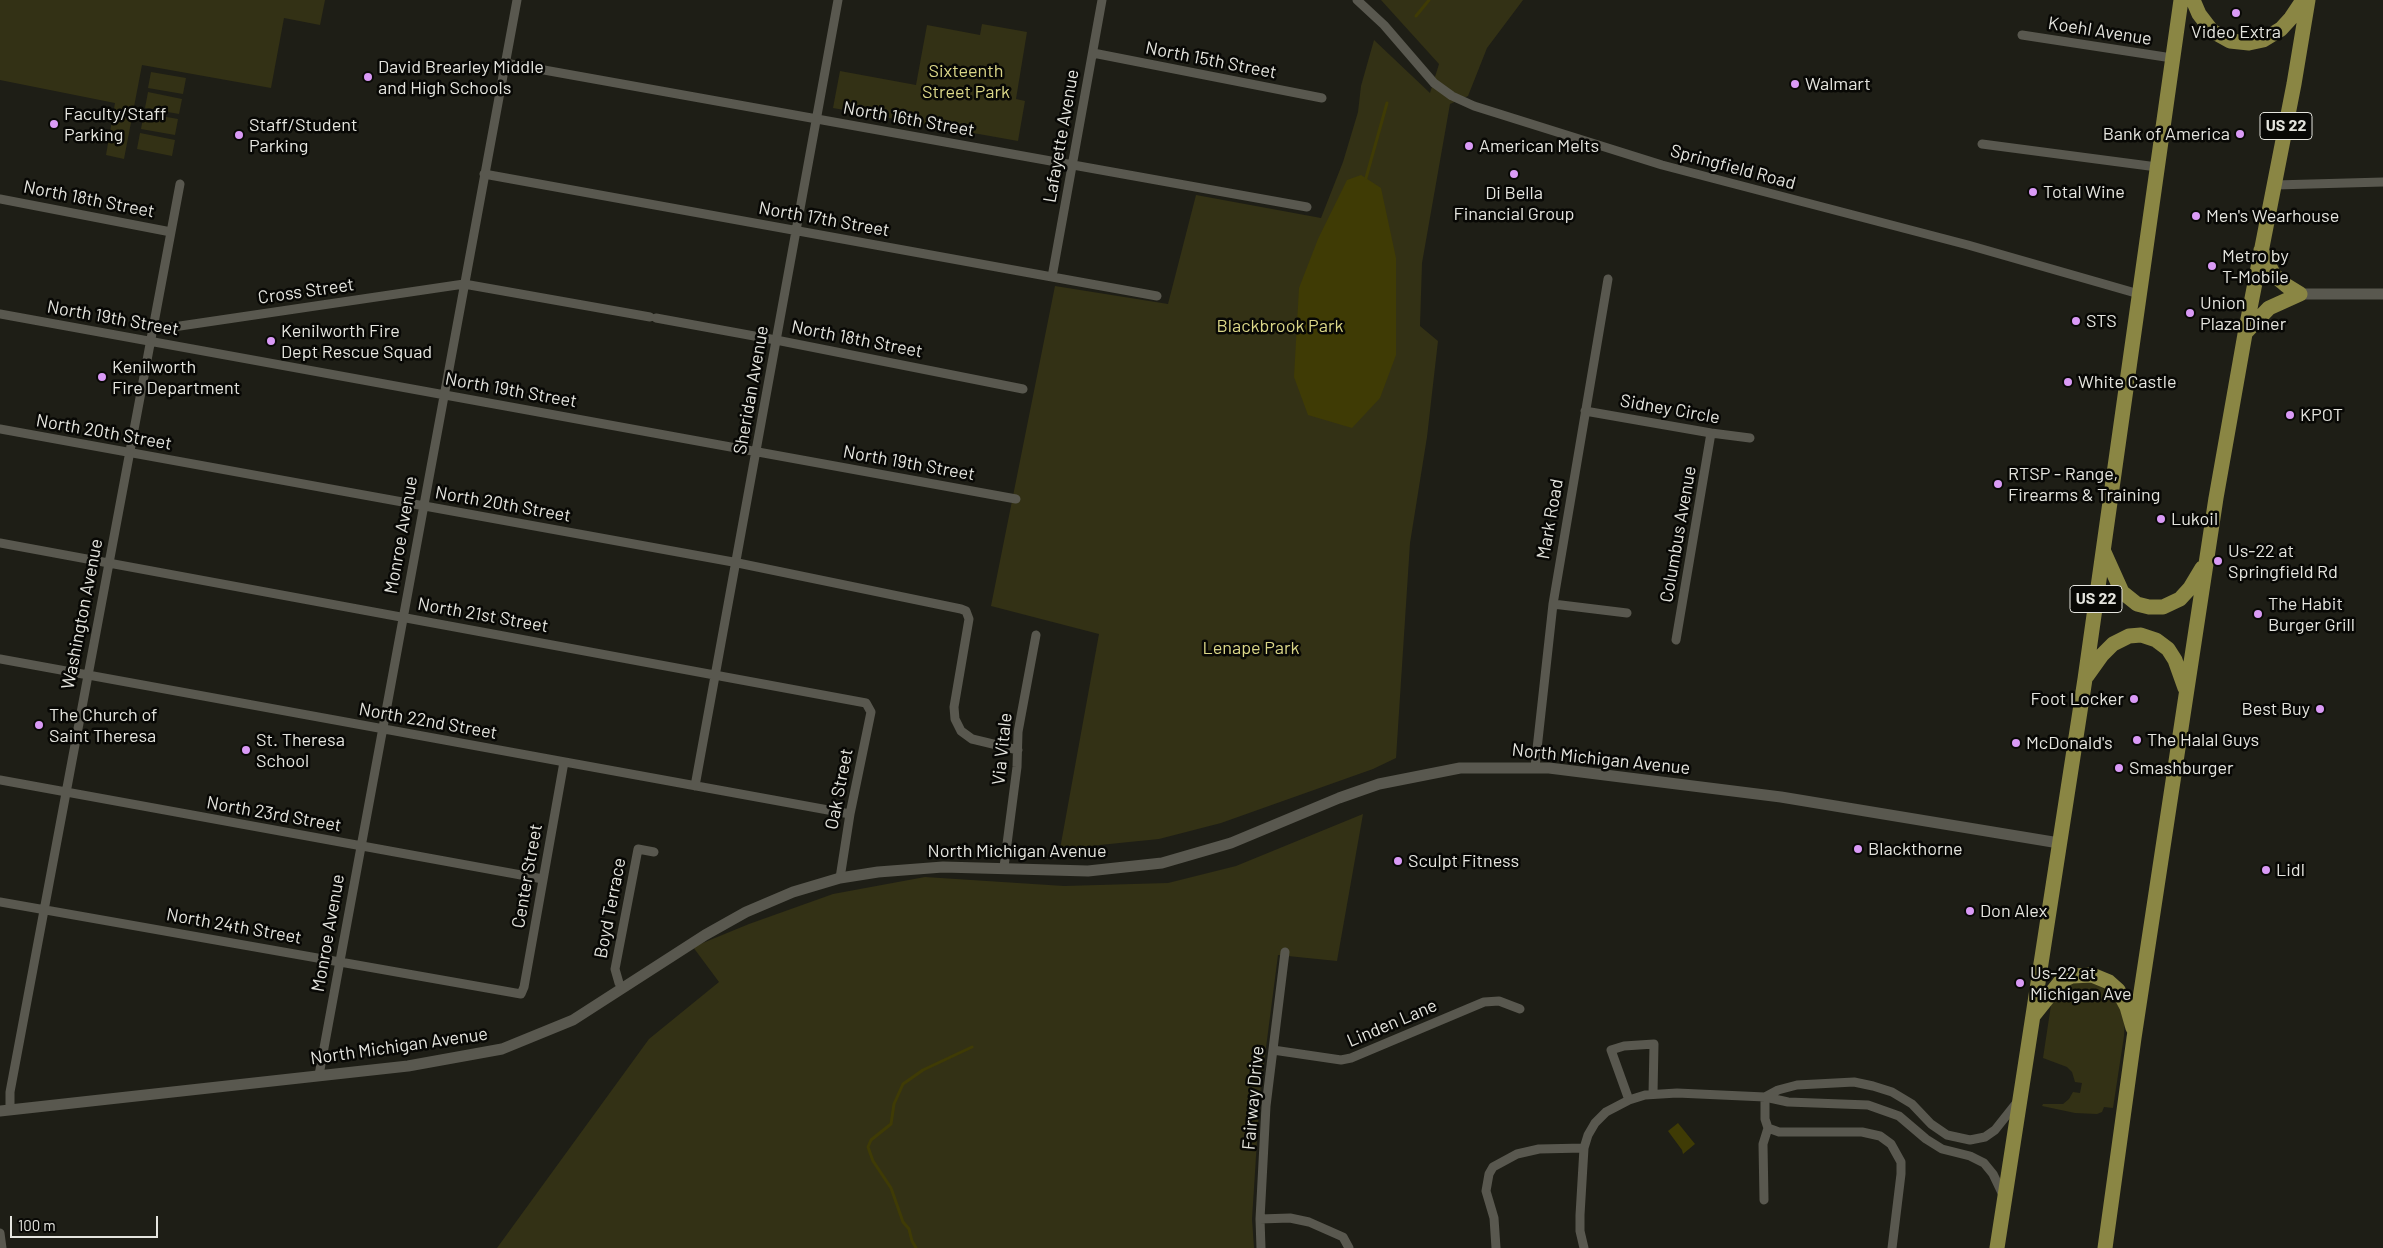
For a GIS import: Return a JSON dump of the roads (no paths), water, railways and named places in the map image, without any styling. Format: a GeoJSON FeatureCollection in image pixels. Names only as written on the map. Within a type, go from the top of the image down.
{"type":"FeatureCollection","features":[{"type":"Feature","properties":{"kind":"highway","name":"US 22"},"geometry":{"type":"LineString","coordinates":[[1997,1248],[2018,1100],[2104,551],[2181,0]]}},
{"type":"Feature","properties":{"kind":"highway"},"geometry":{"type":"LineString","coordinates":[[2192,0],[2199,14],[2212,31],[2230,41],[2249,43],[2263,40],[2281,29],[2303,0]]}},
{"type":"Feature","properties":{"kind":"highway","name":"US 22"},"geometry":{"type":"LineString","coordinates":[[2105,1248],[2135,1032],[2206,562],[2245,334],[2275,185],[2308,0]]}},
{"type":"Feature","properties":{"kind":"highway"},"geometry":{"type":"LineString","coordinates":[[2261,250],[2274,274],[2287,286],[2300,294]]}},
{"type":"Feature","properties":{"kind":"highway"},"geometry":{"type":"LineString","coordinates":[[2245,334],[2258,317],[2269,308],[2300,294]]}},
{"type":"Feature","properties":{"kind":"highway"},"geometry":{"type":"LineString","coordinates":[[2104,551],[2122,592],[2137,604],[2150,608],[2163,607],[2180,599],[2190,588],[2206,562]]}},
{"type":"Feature","properties":{"kind":"highway"},"geometry":{"type":"LineString","coordinates":[[2085,679],[2102,655],[2113,644],[2129,636],[2141,635],[2160,642],[2172,654],[2181,675],[2186,696]]}},
{"type":"Feature","properties":{"kind":"highway"},"geometry":{"type":"LineString","coordinates":[[2031,1018],[2061,981],[2072,976],[2092,975],[2104,979],[2118,990],[2127,1007],[2135,1032]]}},
{"type":"Feature","properties":{"kind":"street","name":"Monroe Avenue"},"geometry":{"type":"LineString","coordinates":[[319,1075],[516,0]]}},
{"type":"Feature","properties":{"kind":"street","name":"Sheridan Avenue"},"geometry":{"type":"LineString","coordinates":[[695,786],[838,0]]}},
{"type":"Feature","properties":{"kind":"street","name":"Lafayette Avenue"},"geometry":{"type":"LineString","coordinates":[[1052,277],[1102,0]]}},
{"type":"Feature","properties":{"kind":"street","name":"Springfield Road"},"geometry":{"type":"LineString","coordinates":[[1358,0],[1384,25],[1434,82],[1452,96],[1474,106],[1662,165],[1968,245],[2139,294]]}},
{"type":"Feature","properties":{"kind":"street","name":"Koehl Avenue"},"geometry":{"type":"LineString","coordinates":[[2022,35],[2172,58]]}},
{"type":"Feature","properties":{"kind":"street","name":"North 15th Street"},"geometry":{"type":"LineString","coordinates":[[1093,53],[1322,98]]}},
{"type":"Feature","properties":{"kind":"street","name":"North 16th Street"},"geometry":{"type":"LineString","coordinates":[[505,64],[1307,207]]}},
{"type":"Feature","properties":{"kind":"street"},"geometry":{"type":"LineString","coordinates":[[1982,144],[2157,167]]}},
{"type":"Feature","properties":{"kind":"street","name":"North 17th Street"},"geometry":{"type":"LineString","coordinates":[[484,174],[1157,296]]}},
{"type":"Feature","properties":{"kind":"street"},"geometry":{"type":"LineString","coordinates":[[2275,185],[2383,182]]}},
{"type":"Feature","properties":{"kind":"street","name":"Washington Avenue"},"geometry":{"type":"LineString","coordinates":[[5,1110],[10,1092],[180,184]]}},
{"type":"Feature","properties":{"kind":"street","name":"North 18th Street"},"geometry":{"type":"LineString","coordinates":[[0,199],[171,232]]}},
{"type":"Feature","properties":{"kind":"street","name":"Mark Road"},"geometry":{"type":"LineString","coordinates":[[1535,767],[1553,604],[1608,279]]}},
{"type":"Feature","properties":{"kind":"street","name":"North 18th Street"},"geometry":{"type":"LineString","coordinates":[[464,284],[776,340],[1023,389]]}},
{"type":"Feature","properties":{"kind":"street","name":"Cross Street"},"geometry":{"type":"LineString","coordinates":[[153,330],[464,284]]}},
{"type":"Feature","properties":{"kind":"street"},"geometry":{"type":"LineString","coordinates":[[2300,294],[2383,294]]}},
{"type":"Feature","properties":{"kind":"street","name":"North 19th Street"},"geometry":{"type":"LineString","coordinates":[[0,314],[1016,499]]}},
{"type":"Feature","properties":{"kind":"street","name":"Sidney Circle"},"geometry":{"type":"LineString","coordinates":[[1585,410],[1711,433],[1750,438]]}},
{"type":"Feature","properties":{"kind":"street","name":"North 20th Street"},"geometry":{"type":"LineString","coordinates":[[0,429],[736,563],[961,609],[968,614],[969,620],[954,707],[955,719],[961,731],[972,739],[1018,750]]}},
{"type":"Feature","properties":{"kind":"street","name":"Columbus Avenue"},"geometry":{"type":"LineString","coordinates":[[1676,640],[1711,433]]}},
{"type":"Feature","properties":{"kind":"street","name":"North 21st Street"},"geometry":{"type":"LineString","coordinates":[[0,543],[715,674],[866,703],[869,708]]}},
{"type":"Feature","properties":{"kind":"street"},"geometry":{"type":"LineString","coordinates":[[1553,604],[1627,613]]}},
{"type":"Feature","properties":{"kind":"street","name":"Via Vitale"},"geometry":{"type":"LineString","coordinates":[[1004,867],[1018,767],[1018,732],[1036,635]]}},
{"type":"Feature","properties":{"kind":"street","name":"North 22nd Street"},"geometry":{"type":"LineString","coordinates":[[0,659],[850,814]]}},
{"type":"Feature","properties":{"kind":"street","name":"Oak Street"},"geometry":{"type":"LineString","coordinates":[[840,878],[850,814],[871,712],[869,708]]}},
{"type":"Feature","properties":{"kind":"street","name":"Center Street"},"geometry":{"type":"LineString","coordinates":[[520,994],[524,987],[564,762]]}},
{"type":"Feature","properties":{"kind":"street","name":"North Michigan Avenue"},"geometry":{"type":"LineString","coordinates":[[5,1110],[408,1066],[502,1049],[573,1020],[705,935],[746,912],[793,892],[840,878],[916,868],[1004,867],[1088,870],[1162,863],[1231,843],[1339,798],[1379,784],[1460,768],[1535,767],[1781,798],[2059,843]]}},
{"type":"Feature","properties":{"kind":"street","name":"North 23rd Street"},"geometry":{"type":"LineString","coordinates":[[0,780],[543,879]]}},
{"type":"Feature","properties":{"kind":"street","name":"Boyd Terrace"},"geometry":{"type":"LineString","coordinates":[[623,988],[619,983],[615,969],[638,849],[654,852]]}},
{"type":"Feature","properties":{"kind":"street","name":"North 24th Street"},"geometry":{"type":"LineString","coordinates":[[0,902],[520,994]]}},
{"type":"Feature","properties":{"kind":"street","name":"Fairway Drive"},"geometry":{"type":"LineString","coordinates":[[1261,1248],[1260,1219],[1266,1106],[1285,952]]}},
{"type":"Feature","properties":{"kind":"street","name":"Linden Lane"},"geometry":{"type":"LineString","coordinates":[[1273,1050],[1341,1060],[1351,1058],[1484,1002],[1499,1001],[1520,1009]]}},
{"type":"Feature","properties":{"kind":"street"},"geometry":{"type":"LineString","coordinates":[[1629,1100],[1611,1050],[1624,1046],[1642,1043],[1654,1044],[1653,1094]]}},
{"type":"Feature","properties":{"kind":"street"},"geometry":{"type":"LineString","coordinates":[[1765,1097],[1778,1090],[1796,1085],[1854,1082],[1864,1084],[1892,1092],[1912,1104],[1931,1124],[1947,1135],[1970,1140],[1986,1137],[1995,1130],[2018,1100]]}},
{"type":"Feature","properties":{"kind":"street"},"geometry":{"type":"LineString","coordinates":[[1584,1248],[1580,1231],[1580,1215],[1584,1148],[1588,1135],[1595,1123],[1606,1112],[1629,1100],[1653,1094],[1765,1097],[1788,1102],[1868,1105],[1900,1116],[1936,1147],[1975,1158],[1984,1163],[1993,1174],[2004,1198]]}},
{"type":"Feature","properties":{"kind":"street"},"geometry":{"type":"LineString","coordinates":[[1764,1200],[1763,1144],[1768,1128],[1765,1119],[1765,1097]]}},
{"type":"Feature","properties":{"kind":"street"},"geometry":{"type":"LineString","coordinates":[[1768,1128],[1779,1132],[1862,1132],[1880,1136],[1891,1144],[1901,1162],[1892,1248]]}},
{"type":"Feature","properties":{"kind":"street"},"geometry":{"type":"LineString","coordinates":[[1496,1248],[1494,1218],[1486,1191],[1489,1174],[1493,1167],[1517,1154],[1539,1149],[1584,1148]]}},
{"type":"Feature","properties":{"kind":"street"},"geometry":{"type":"LineString","coordinates":[[1260,1219],[1290,1218],[1309,1222],[1343,1237],[1349,1248]]}},
{"type":"Feature","properties":{"kind":"street"},"geometry":{"type":"LineString","coordinates":[[0,1233],[2,1248]]}},
{"type":"Feature","properties":{"kind":"waterway"},"geometry":{"type":"LineString","coordinates":[[1416,16],[1429,0]]}},
{"type":"Feature","properties":{"kind":"waterway"},"geometry":{"type":"LineString","coordinates":[[1366,178],[1387,103]]}},
{"type":"Feature","properties":{"kind":"waterway"},"geometry":{"type":"LineString","coordinates":[[916,1248],[909,1229],[903,1222],[891,1188],[873,1161],[868,1147],[871,1140],[891,1124],[894,1104],[903,1084],[923,1070],[972,1047]]}},
{"type":"Feature","properties":{"kind":"place","name":"Video Extra"},"geometry":{"type":"Point","coordinates":[2236,13]}},
{"type":"Feature","properties":{"kind":"place","name":"David Brearley Middle and High Schools"},"geometry":{"type":"Point","coordinates":[368,77]}},
{"type":"Feature","properties":{"kind":"place","name":"Walmart"},"geometry":{"type":"Point","coordinates":[1795,84]}},
{"type":"Feature","properties":{"kind":"place","name":"Faculty/Staff Parking"},"geometry":{"type":"Point","coordinates":[54,124]}},
{"type":"Feature","properties":{"kind":"place","name":"Bank of America"},"geometry":{"type":"Point","coordinates":[2240,134]}},
{"type":"Feature","properties":{"kind":"place","name":"Staff/Student Parking"},"geometry":{"type":"Point","coordinates":[239,135]}},
{"type":"Feature","properties":{"kind":"place","name":"American Melts"},"geometry":{"type":"Point","coordinates":[1469,146]}},
{"type":"Feature","properties":{"kind":"place","name":"Di Bella Financial Group"},"geometry":{"type":"Point","coordinates":[1514,174]}},
{"type":"Feature","properties":{"kind":"place","name":"Total Wine"},"geometry":{"type":"Point","coordinates":[2033,192]}},
{"type":"Feature","properties":{"kind":"place","name":"Men's Wearhouse"},"geometry":{"type":"Point","coordinates":[2196,216]}},
{"type":"Feature","properties":{"kind":"place","name":"Metro by T-Mobile"},"geometry":{"type":"Point","coordinates":[2212,266]}},
{"type":"Feature","properties":{"kind":"place","name":"Union Plaza Diner"},"geometry":{"type":"Point","coordinates":[2190,313]}},
{"type":"Feature","properties":{"kind":"place","name":"STS"},"geometry":{"type":"Point","coordinates":[2076,321]}},
{"type":"Feature","properties":{"kind":"place","name":"Kenilworth Fire Dept Rescue Squad"},"geometry":{"type":"Point","coordinates":[271,341]}},
{"type":"Feature","properties":{"kind":"place","name":"Kenilworth Fire Department"},"geometry":{"type":"Point","coordinates":[102,377]}},
{"type":"Feature","properties":{"kind":"place","name":"White Castle"},"geometry":{"type":"Point","coordinates":[2068,382]}},
{"type":"Feature","properties":{"kind":"place","name":"KPOT"},"geometry":{"type":"Point","coordinates":[2290,415]}},
{"type":"Feature","properties":{"kind":"place","name":"RTSP - Range, Firearms & Training"},"geometry":{"type":"Point","coordinates":[1998,484]}},
{"type":"Feature","properties":{"kind":"place","name":"Lukoil"},"geometry":{"type":"Point","coordinates":[2161,519]}},
{"type":"Feature","properties":{"kind":"place","name":"Us-22 at Springfield Rd"},"geometry":{"type":"Point","coordinates":[2218,561]}},
{"type":"Feature","properties":{"kind":"place","name":"The Habit Burger Grill"},"geometry":{"type":"Point","coordinates":[2258,614]}},
{"type":"Feature","properties":{"kind":"place","name":"Foot Locker"},"geometry":{"type":"Point","coordinates":[2134,699]}},
{"type":"Feature","properties":{"kind":"place","name":"Best Buy"},"geometry":{"type":"Point","coordinates":[2320,709]}},
{"type":"Feature","properties":{"kind":"place","name":"The Church of Saint Theresa"},"geometry":{"type":"Point","coordinates":[39,725]}},
{"type":"Feature","properties":{"kind":"place","name":"The Halal Guys"},"geometry":{"type":"Point","coordinates":[2137,740]}},
{"type":"Feature","properties":{"kind":"place","name":"McDonald's"},"geometry":{"type":"Point","coordinates":[2016,743]}},
{"type":"Feature","properties":{"kind":"place","name":"St. Theresa School"},"geometry":{"type":"Point","coordinates":[246,750]}},
{"type":"Feature","properties":{"kind":"place","name":"Smashburger"},"geometry":{"type":"Point","coordinates":[2119,768]}},
{"type":"Feature","properties":{"kind":"place","name":"Blackthorne"},"geometry":{"type":"Point","coordinates":[1858,849]}},
{"type":"Feature","properties":{"kind":"place","name":"Sculpt Fitness"},"geometry":{"type":"Point","coordinates":[1398,861]}},
{"type":"Feature","properties":{"kind":"place","name":"Lidl"},"geometry":{"type":"Point","coordinates":[2266,870]}},
{"type":"Feature","properties":{"kind":"place","name":"Don Alex"},"geometry":{"type":"Point","coordinates":[1970,911]}},
{"type":"Feature","properties":{"kind":"place","name":"Us-22 at Michigan Ave"},"geometry":{"type":"Point","coordinates":[2020,983]}},
{"type":"Feature","properties":{"kind":"park label","name":"Sixteenth Street Park"},"geometry":{"type":"Point","coordinates":[966,81]}},
{"type":"Feature","properties":{"kind":"park label","name":"Blackbrook Park"},"geometry":{"type":"Point","coordinates":[1280,326]}},
{"type":"Feature","properties":{"kind":"park label","name":"Lenape Park"},"geometry":{"type":"Point","coordinates":[1251,648]}}]}
